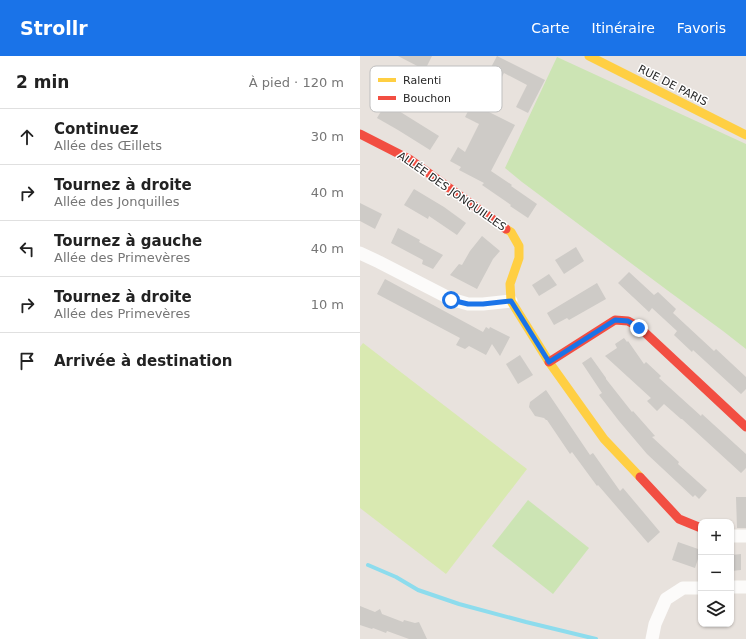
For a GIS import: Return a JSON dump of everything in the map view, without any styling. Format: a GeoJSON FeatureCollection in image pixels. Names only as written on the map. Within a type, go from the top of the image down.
{"type":"FeatureCollection","features":[{"type":"Feature","properties":{"kind":"street","name":"RUE DE PARIS"},"geometry":{"type":"LineString","coordinates":[[589,56],[746,135]]}},
{"type":"Feature","properties":{"kind":"street","name":"ALLÉE DES JONQUILLES"},"geometry":{"type":"LineString","coordinates":[[360,134],[408,159],[511,232],[519,246],[519,258],[510,284],[511,301]]}},
{"type":"Feature","properties":{"kind":"street"},"geometry":{"type":"LineString","coordinates":[[360,252],[451,300],[468,304],[511,301],[549,362],[604,438],[679,519],[698,527]]}},
{"type":"Feature","properties":{"kind":"street"},"geometry":{"type":"LineString","coordinates":[[549,362],[615,320],[628,321],[639,328],[746,427]]}},
{"type":"Feature","properties":{"kind":"street"},"geometry":{"type":"LineString","coordinates":[[734,536],[746,536]]}},
{"type":"Feature","properties":{"kind":"street"},"geometry":{"type":"LineString","coordinates":[[734,587],[746,587]]}},
{"type":"Feature","properties":{"kind":"street"},"geometry":{"type":"LineString","coordinates":[[652,639],[655,624],[666,599],[683,588],[698,588]]}},
{"type":"Feature","properties":{"kind":"green space"},"geometry":{"type":"Polygon","coordinates":[[[557,57],[746,144],[746,349],[505,168],[557,57]]]}},
{"type":"Feature","properties":{"kind":"green space"},"geometry":{"type":"Polygon","coordinates":[[[363,343],[527,469],[446,574],[360,508],[360,347],[363,343]]]}},
{"type":"Feature","properties":{"kind":"green space"},"geometry":{"type":"Polygon","coordinates":[[[528,500],[589,548],[553,594],[492,546],[528,500]]]}},
{"type":"Feature","properties":{"kind":"building"},"geometry":{"type":"Polygon","coordinates":[[[398,56],[432,56],[427,66],[417,66],[398,56]]]}},
{"type":"Feature","properties":{"kind":"building"},"geometry":{"type":"Polygon","coordinates":[[[497,56],[545,80],[528,113],[516,107],[527,85],[504,73],[502,77],[502,66],[492,66],[497,56]]]}},
{"type":"Feature","properties":{"kind":"building"},"geometry":{"type":"Polygon","coordinates":[[[381,112],[400,112],[439,136],[430,150],[377,118],[381,112]]]}},
{"type":"Feature","properties":{"kind":"building"},"geometry":{"type":"Polygon","coordinates":[[[468,112],[489,112],[515,125],[491,171],[537,204],[528,218],[482,185],[484,183],[459,170],[461,167],[450,161],[458,147],[465,152],[479,124],[465,117],[468,112]]]}},
{"type":"Feature","properties":{"kind":"building"},"geometry":{"type":"Polygon","coordinates":[[[414,189],[444,207],[466,223],[457,235],[429,216],[428,219],[404,205],[414,189]]]}},
{"type":"Feature","properties":{"kind":"building"},"geometry":{"type":"Polygon","coordinates":[[[360,203],[382,214],[375,229],[360,221],[360,203]]]}},
{"type":"Feature","properties":{"kind":"building"},"geometry":{"type":"Polygon","coordinates":[[[398,228],[420,240],[419,242],[443,255],[433,269],[422,264],[423,260],[391,243],[398,228]]]}},
{"type":"Feature","properties":{"kind":"building"},"geometry":{"type":"Polygon","coordinates":[[[482,236],[500,251],[493,259],[477,289],[450,275],[459,264],[462,265],[470,251],[482,236]]]}},
{"type":"Feature","properties":{"kind":"building"},"geometry":{"type":"Polygon","coordinates":[[[576,247],[584,261],[564,274],[555,260],[576,247]]]}},
{"type":"Feature","properties":{"kind":"building"},"geometry":{"type":"Polygon","coordinates":[[[629,272],[654,295],[658,292],[676,309],[673,313],[714,351],[716,349],[746,377],[746,389],[741,394],[693,350],[692,352],[674,335],[677,331],[652,308],[649,312],[618,283],[629,272]]]}},
{"type":"Feature","properties":{"kind":"building"},"geometry":{"type":"Polygon","coordinates":[[[549,274],[557,285],[539,296],[532,285],[549,274]]]}},
{"type":"Feature","properties":{"kind":"building"},"geometry":{"type":"Polygon","coordinates":[[[385,279],[483,332],[486,327],[489,329],[490,327],[510,337],[500,356],[492,344],[486,355],[469,346],[465,349],[456,345],[460,338],[377,294],[385,279]]]}},
{"type":"Feature","properties":{"kind":"building"},"geometry":{"type":"Polygon","coordinates":[[[597,283],[606,299],[569,320],[567,318],[554,325],[547,313],[597,283]]]}},
{"type":"Feature","properties":{"kind":"building"},"geometry":{"type":"Polygon","coordinates":[[[624,338],[627,342],[628,341],[644,364],[646,362],[661,376],[659,378],[746,454],[746,468],[741,473],[664,404],[657,411],[647,401],[651,398],[605,356],[617,348],[615,344],[624,338]]]}},
{"type":"Feature","properties":{"kind":"building"},"geometry":{"type":"Polygon","coordinates":[[[520,355],[533,375],[518,384],[506,364],[520,355]]]}},
{"type":"Feature","properties":{"kind":"building"},"geometry":{"type":"Polygon","coordinates":[[[591,357],[632,412],[633,411],[655,436],[652,437],[679,462],[678,464],[707,490],[699,499],[695,495],[693,497],[647,454],[599,395],[602,393],[582,363],[591,357]]]}},
{"type":"Feature","properties":{"kind":"building"},"geometry":{"type":"Polygon","coordinates":[[[546,390],[590,455],[593,453],[620,491],[623,488],[660,532],[648,543],[598,485],[597,486],[572,452],[570,454],[547,420],[535,416],[529,407],[530,402],[546,390]]]}},
{"type":"Feature","properties":{"kind":"building"},"geometry":{"type":"Polygon","coordinates":[[[736,497],[746,497],[746,528],[737,528],[736,497]]]}},
{"type":"Feature","properties":{"kind":"building"},"geometry":{"type":"Polygon","coordinates":[[[678,542],[698,549],[698,559],[695,568],[672,560],[678,542]]]}},
{"type":"Feature","properties":{"kind":"building"},"geometry":{"type":"Polygon","coordinates":[[[741,554],[741,570],[734,571],[734,555],[741,554]]]}},
{"type":"Feature","properties":{"kind":"building"},"geometry":{"type":"Polygon","coordinates":[[[360,606],[375,612],[380,609],[382,614],[403,622],[404,620],[415,623],[419,622],[427,639],[409,639],[387,631],[386,633],[360,625],[360,606]]]}},
{"type":"Feature","properties":{"kind":"waterway"},"geometry":{"type":"LineString","coordinates":[[368,565],[396,577],[418,590],[459,604],[596,639]]}},
{"type":"Feature","properties":{"kind":"traffic: slow"},"geometry":{"type":"LineString","coordinates":[[589,56],[746,135]]}},
{"type":"Feature","properties":{"kind":"traffic: slow"},"geometry":{"type":"LineString","coordinates":[[506,229],[511,232],[519,246],[519,258],[510,284],[511,301],[549,362],[604,439],[640,477]]}},
{"type":"Feature","properties":{"kind":"traffic: jam"},"geometry":{"type":"LineString","coordinates":[[360,134],[409,159],[506,229]]}},
{"type":"Feature","properties":{"kind":"traffic: jam"},"geometry":{"type":"LineString","coordinates":[[549,362],[615,320],[628,321],[639,327],[746,427]]}},
{"type":"Feature","properties":{"kind":"traffic: jam"},"geometry":{"type":"LineString","coordinates":[[640,477],[679,519],[698,527]]}},
{"type":"Feature","properties":{"kind":"route"},"geometry":{"type":"LineString","coordinates":[[451,300],[468,304],[511,301],[549,362],[615,320],[628,321],[639,328]]}}]}
